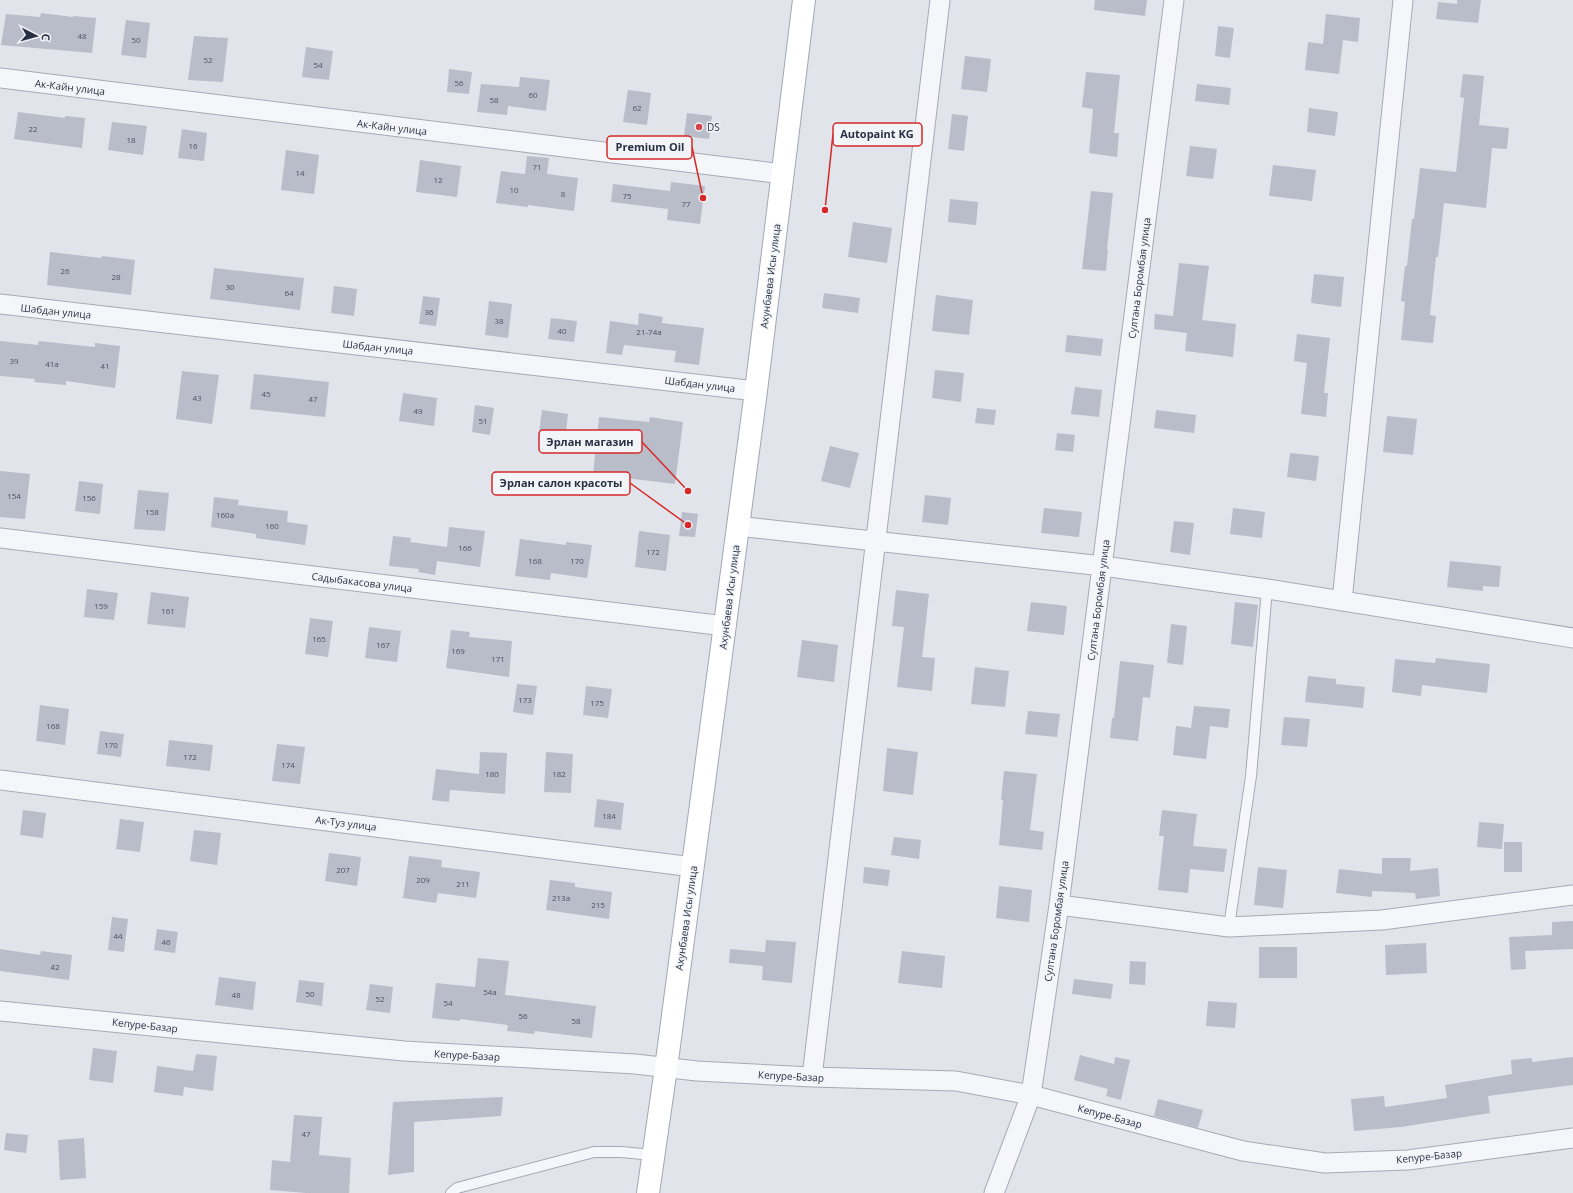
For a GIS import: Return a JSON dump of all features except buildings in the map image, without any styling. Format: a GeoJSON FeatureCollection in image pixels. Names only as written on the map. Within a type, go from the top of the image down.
{"type":"FeatureCollection","features":[{"type":"Feature","properties":{"kind":"main road","name":"Ахунбаева Исы улица"},"geometry":{"type":"LineString","coordinates":[[648,1193],[756,391],[804,0]]}},
{"type":"Feature","properties":{"kind":"street"},"geometry":{"type":"LineString","coordinates":[[812,1077],[940,0]]}},
{"type":"Feature","properties":{"kind":"street","name":"Султана Боромбая улица"},"geometry":{"type":"LineString","coordinates":[[994,1193],[1031,1095],[1060,905],[1174,0]]}},
{"type":"Feature","properties":{"kind":"street"},"geometry":{"type":"LineString","coordinates":[[1342,601],[1403,0]]}},
{"type":"Feature","properties":{"kind":"street","name":"Ак-Кайн улица"},"geometry":{"type":"LineString","coordinates":[[0,78],[783,174]]}},
{"type":"Feature","properties":{"kind":"street","name":"Шабдан улица"},"geometry":{"type":"LineString","coordinates":[[0,304],[756,391]]}},
{"type":"Feature","properties":{"kind":"street"},"geometry":{"type":"LineString","coordinates":[[737,526],[1103,566],[1267,589],[1573,638]]}},
{"type":"Feature","properties":{"kind":"street","name":"Садыбакасова улица"},"geometry":{"type":"LineString","coordinates":[[0,538],[725,626]]}},
{"type":"Feature","properties":{"kind":"street","name":"Ак-Туз улица"},"geometry":{"type":"LineString","coordinates":[[0,780],[693,867]]}},
{"type":"Feature","properties":{"kind":"street"},"geometry":{"type":"LineString","coordinates":[[1060,905],[1230,927],[1382,920],[1573,895]]}},
{"type":"Feature","properties":{"kind":"street","name":"Кепуре-Базар"},"geometry":{"type":"LineString","coordinates":[[0,1011],[404,1051],[635,1064],[666,1068],[812,1077],[956,1081],[1031,1095],[1243,1151],[1325,1163],[1408,1160],[1573,1138]]}},
{"type":"Feature","properties":{"kind":"lane"},"geometry":{"type":"LineString","coordinates":[[1230,927],[1251,776],[1267,589]]}},
{"type":"Feature","properties":{"kind":"lane"},"geometry":{"type":"LineString","coordinates":[[451,1193],[457,1188],[594,1152],[621,1152],[653,1155]]}},
{"type":"Feature","properties":{"kind":"place","name":"DS"},"geometry":{"type":"Point","coordinates":[699,127]}},
{"type":"Feature","properties":{"kind":"place","name":"Premium Oil"},"geometry":{"type":"Point","coordinates":[703,198]}},
{"type":"Feature","properties":{"kind":"place","name":"Autopaint KG"},"geometry":{"type":"Point","coordinates":[825,210]}},
{"type":"Feature","properties":{"kind":"place","name":"Эрлан магазин"},"geometry":{"type":"Point","coordinates":[688,491]}},
{"type":"Feature","properties":{"kind":"place","name":"Эрлан салон красоты"},"geometry":{"type":"Point","coordinates":[688,525]}}]}
